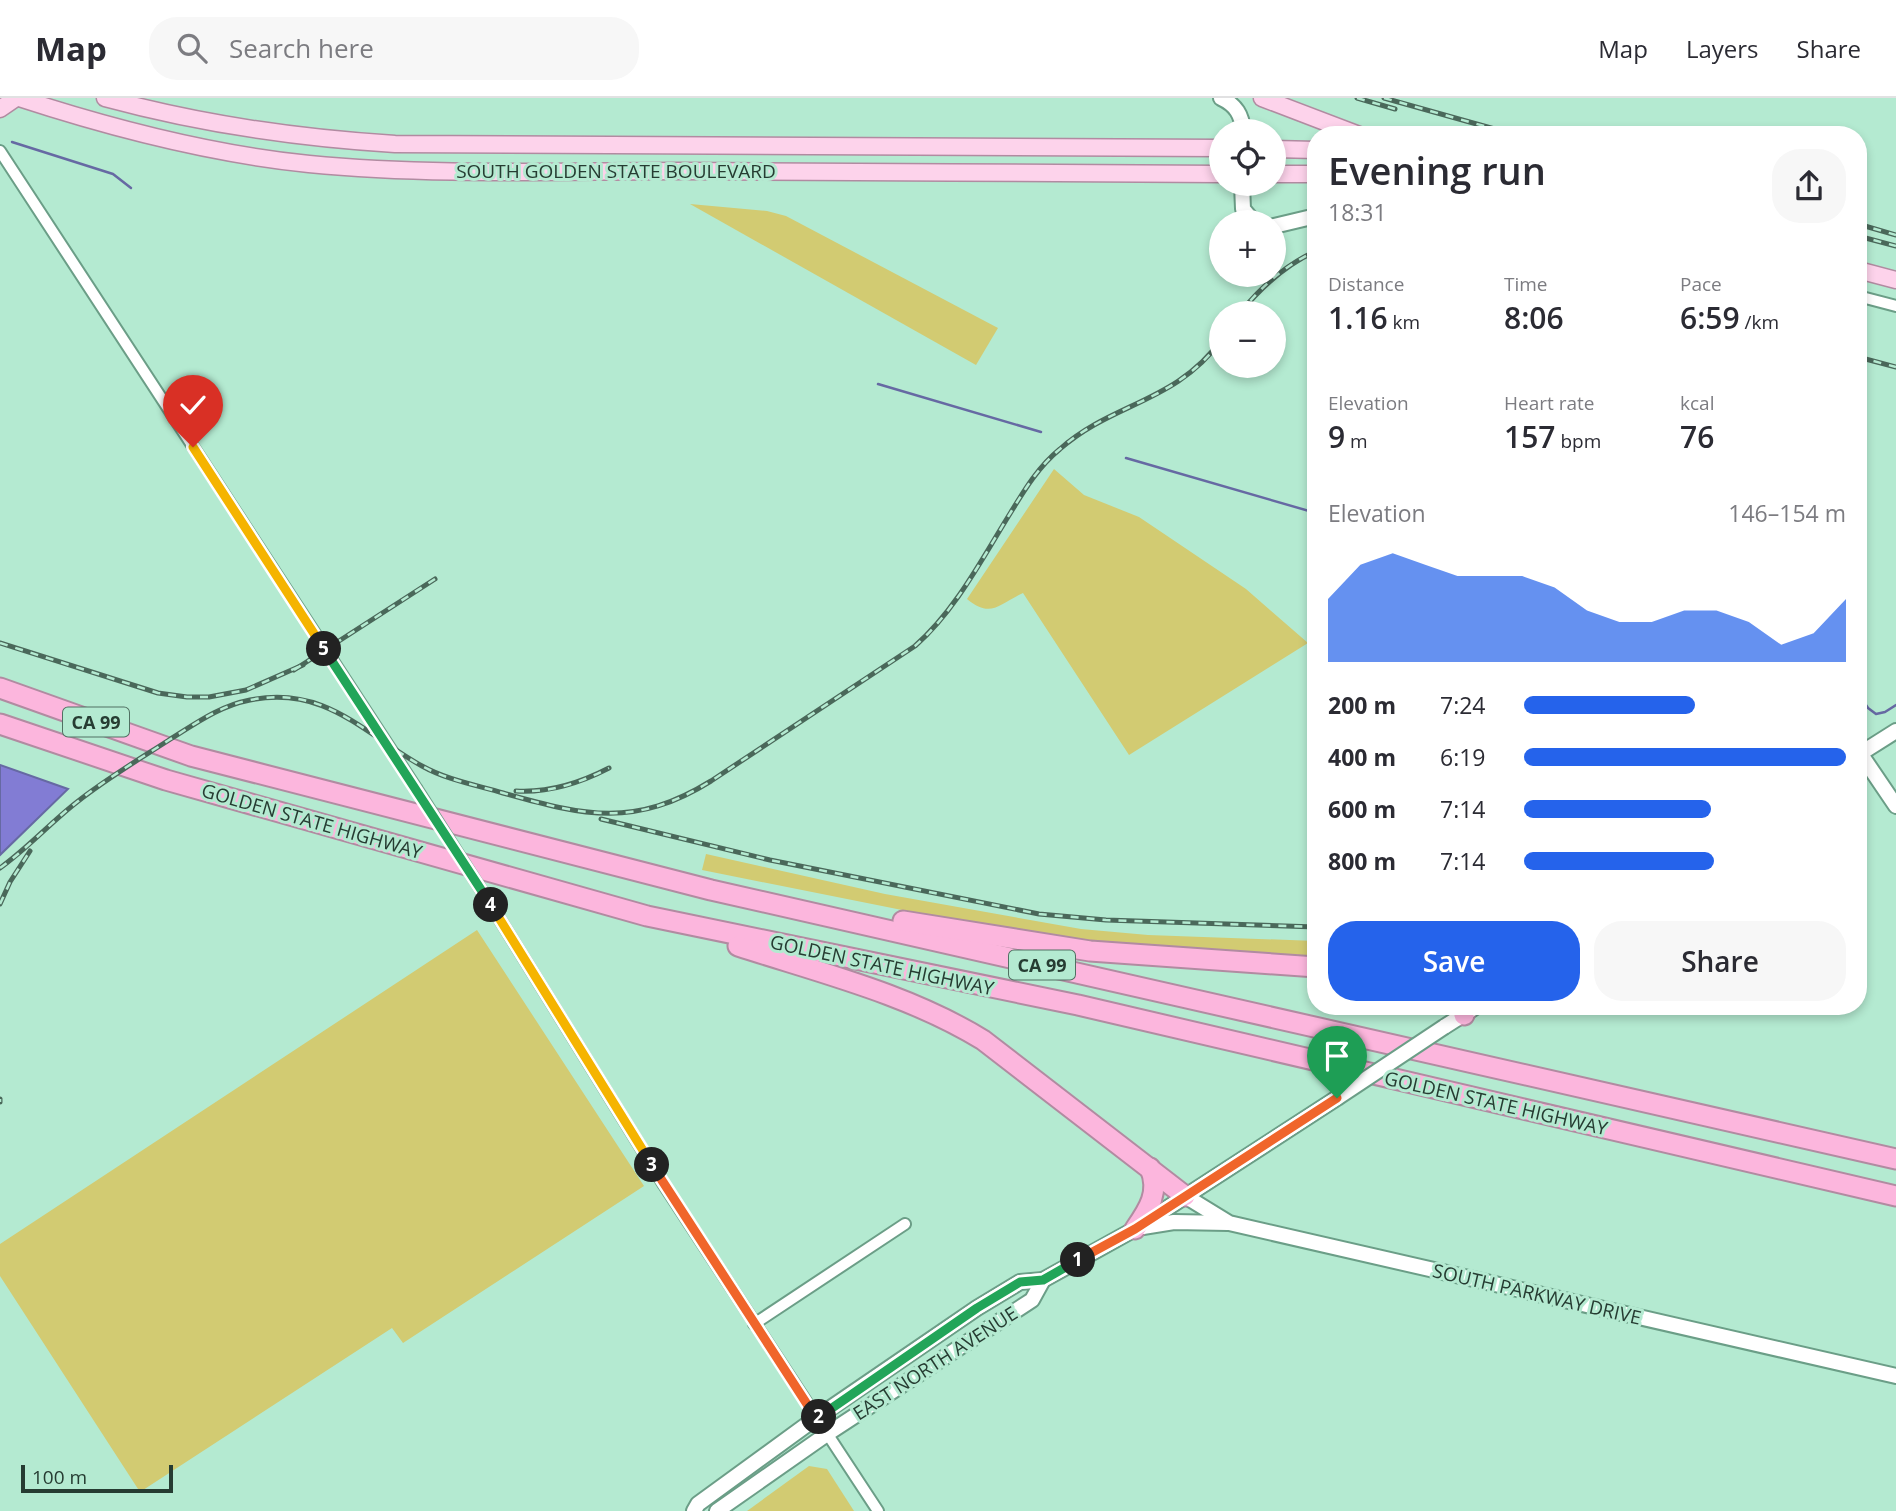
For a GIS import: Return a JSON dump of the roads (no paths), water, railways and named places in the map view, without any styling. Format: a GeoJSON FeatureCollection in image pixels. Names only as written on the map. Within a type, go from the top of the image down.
{"type":"FeatureCollection","features":[{"type":"Feature","properties":{"kind":"highway","name":"GOLDEN STATE HIGHWAY"},"geometry":{"type":"LineString","coordinates":[[0,688],[191,756],[711,890],[1896,1159]]}},
{"type":"Feature","properties":{"kind":"highway","name":"GOLDEN STATE HIGHWAY"},"geometry":{"type":"LineString","coordinates":[[0,724],[166,780],[647,916],[1091,1008],[1896,1196]]}},
{"type":"Feature","properties":{"kind":"highway"},"geometry":{"type":"LineString","coordinates":[[711,890],[1090,951],[1307,966]]}},
{"type":"Feature","properties":{"kind":"highway"},"geometry":{"type":"LineString","coordinates":[[647,916],[935,1013],[983,1040],[1185,1196]]}},
{"type":"Feature","properties":{"kind":"highway"},"geometry":{"type":"LineString","coordinates":[[1135,1229],[1149,1207],[1155,1190],[1150,1168]]}},
{"type":"Feature","properties":{"kind":"main road"},"geometry":{"type":"LineString","coordinates":[[0,109],[18,98]]}},
{"type":"Feature","properties":{"kind":"main road","name":"SOUTH GOLDEN STATE BOULEVARD"},"geometry":{"type":"LineString","coordinates":[[18,98],[91,121],[176,142],[241,155],[334,166],[478,171],[1209,174]]}},
{"type":"Feature","properties":{"kind":"main road","name":"SOUTH GOLDEN STATE BOULEVARD"},"geometry":{"type":"LineString","coordinates":[[105,98],[186,119],[245,129],[395,144],[1209,148]]}},
{"type":"Feature","properties":{"kind":"main road"},"geometry":{"type":"LineString","coordinates":[[1262,98],[1335,126]]}},
{"type":"Feature","properties":{"kind":"main road"},"geometry":{"type":"LineString","coordinates":[[1286,149],[1307,150]]}},
{"type":"Feature","properties":{"kind":"main road"},"geometry":{"type":"LineString","coordinates":[[1286,174],[1307,174]]}},
{"type":"Feature","properties":{"kind":"main road"},"geometry":{"type":"LineString","coordinates":[[1867,272],[1896,280]]}},
{"type":"Feature","properties":{"kind":"street"},"geometry":{"type":"LineString","coordinates":[[1221,98],[1231,104],[1239,119]]}},
{"type":"Feature","properties":{"kind":"street"},"geometry":{"type":"LineString","coordinates":[[2,158],[416,788],[754,1324],[878,1511]]}},
{"type":"Feature","properties":{"kind":"street"},"geometry":{"type":"LineString","coordinates":[[1286,223],[1307,218]]}},
{"type":"Feature","properties":{"kind":"street"},"geometry":{"type":"LineString","coordinates":[[1867,298],[1896,306]]}},
{"type":"Feature","properties":{"kind":"street"},"geometry":{"type":"LineString","coordinates":[[1867,749],[1896,732]]}},
{"type":"Feature","properties":{"kind":"street"},"geometry":{"type":"LineString","coordinates":[[1867,763],[1896,806]]}},
{"type":"Feature","properties":{"kind":"street","name":"EAST NORTH AVENUE"},"geometry":{"type":"LineString","coordinates":[[694,1511],[698,1504],[816,1418],[977,1308],[1020,1282],[1043,1280],[1135,1229],[1460,1015]]}},
{"type":"Feature","properties":{"kind":"street","name":"SOUTH PARKWAY DRIVE"},"geometry":{"type":"LineString","coordinates":[[1185,1196],[1229,1223],[1896,1377]]}},
{"type":"Feature","properties":{"kind":"street"},"geometry":{"type":"LineString","coordinates":[[1135,1229],[1174,1222],[1229,1223]]}},
{"type":"Feature","properties":{"kind":"street"},"geometry":{"type":"LineString","coordinates":[[754,1324],[905,1224]]}},
{"type":"Feature","properties":{"kind":"street","name":"EAST NORTH AVENUE"},"geometry":{"type":"LineString","coordinates":[[717,1511],[827,1434],[1032,1300],[1043,1280]]}},
{"type":"Feature","properties":{"kind":"waterway"},"geometry":{"type":"LineString","coordinates":[[12,142],[113,174],[131,188]]}},
{"type":"Feature","properties":{"kind":"waterway"},"geometry":{"type":"LineString","coordinates":[[878,384],[1041,432]]}},
{"type":"Feature","properties":{"kind":"waterway"},"geometry":{"type":"LineString","coordinates":[[1126,458],[1307,510]]}},
{"type":"Feature","properties":{"kind":"waterway"},"geometry":{"type":"LineString","coordinates":[[1867,706],[1876,714],[1896,705]]}},
{"type":"Feature","properties":{"kind":"railway"},"geometry":{"type":"LineString","coordinates":[[1357,98],[1395,109]]}},
{"type":"Feature","properties":{"kind":"railway"},"geometry":{"type":"LineString","coordinates":[[1384,98],[1484,126]]}},
{"type":"Feature","properties":{"kind":"railway"},"geometry":{"type":"LineString","coordinates":[[1867,227],[1896,235]]}},
{"type":"Feature","properties":{"kind":"railway"},"geometry":{"type":"LineString","coordinates":[[1867,238],[1896,246]]}},
{"type":"Feature","properties":{"kind":"railway"},"geometry":{"type":"LineString","coordinates":[[1250,301],[1274,278],[1307,256]]}},
{"type":"Feature","properties":{"kind":"railway"},"geometry":{"type":"LineString","coordinates":[[0,868],[88,794],[198,722],[239,703],[277,697],[300,699],[342,715],[422,766],[441,775],[532,801],[585,812],[609,813],[633,812],[684,796],[711,781],[915,646],[956,600],[1027,486],[1052,456],[1080,433],[1165,390],[1185,377],[1209,354]]}},
{"type":"Feature","properties":{"kind":"railway"},"geometry":{"type":"LineString","coordinates":[[1867,359],[1896,367]]}},
{"type":"Feature","properties":{"kind":"railway"},"geometry":{"type":"LineString","coordinates":[[294,670],[435,579]]}},
{"type":"Feature","properties":{"kind":"railway"},"geometry":{"type":"LineString","coordinates":[[0,643],[158,693],[187,697],[209,697],[246,690],[303,665]]}},
{"type":"Feature","properties":{"kind":"railway"},"geometry":{"type":"LineString","coordinates":[[516,791],[564,786],[609,768]]}},
{"type":"Feature","properties":{"kind":"railway"},"geometry":{"type":"LineString","coordinates":[[601,819],[770,860],[1039,914],[1106,920],[1307,927]]}},
{"type":"Feature","properties":{"kind":"railway"},"geometry":{"type":"LineString","coordinates":[[0,904],[10,882],[30,851]]}}]}
